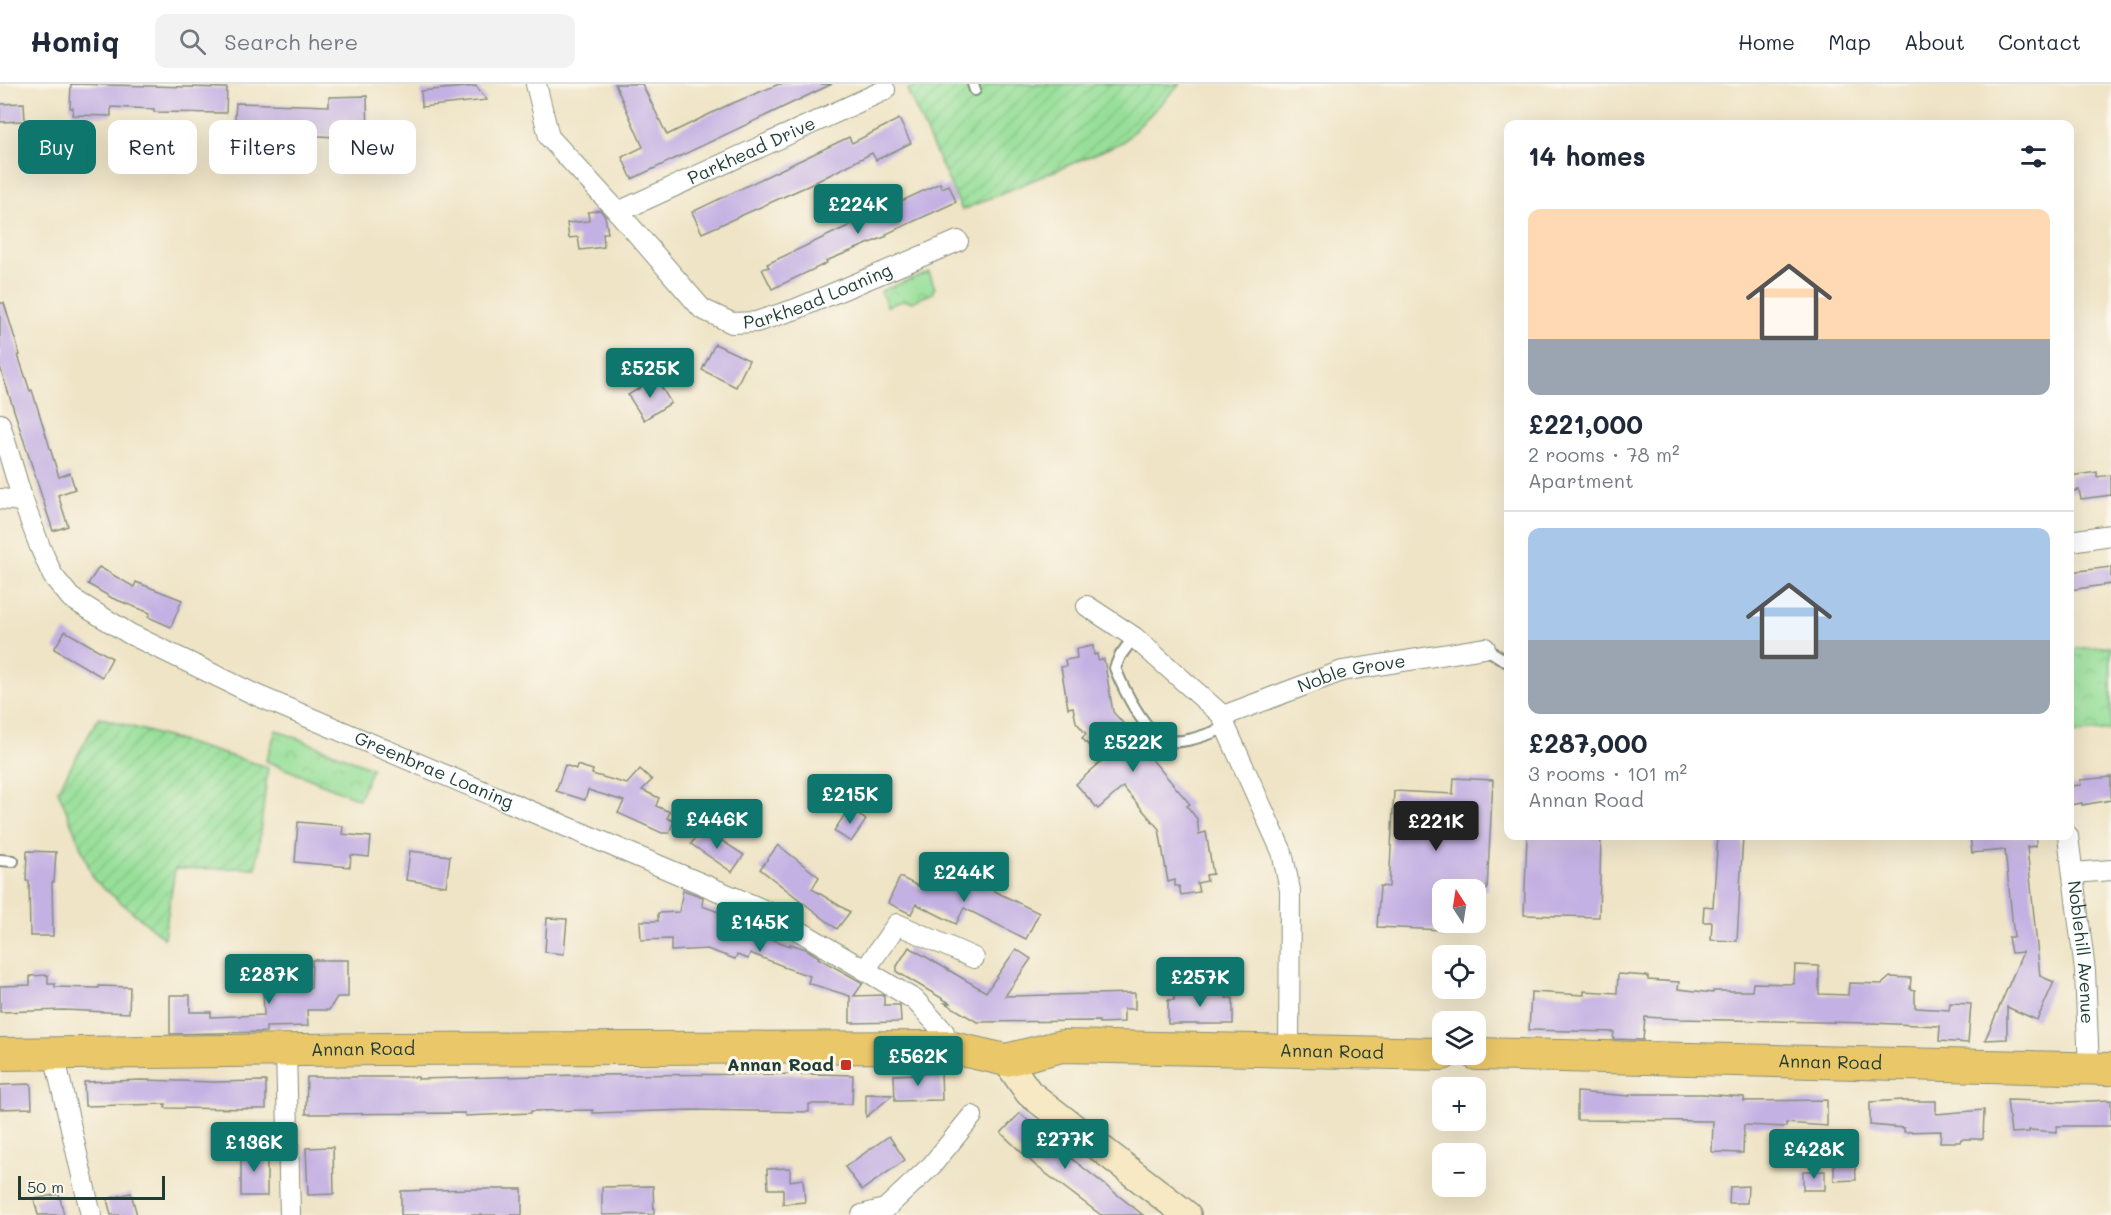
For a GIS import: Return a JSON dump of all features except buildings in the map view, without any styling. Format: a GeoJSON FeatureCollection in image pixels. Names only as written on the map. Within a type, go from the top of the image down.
{"type":"FeatureCollection","features":[{"type":"Feature","properties":{"kind":"main road","name":"Annan Road"},"geometry":{"type":"LineString","coordinates":[[0,1054],[286,1050],[949,1047],[1006,1060],[1062,1046],[1432,1054]]}},
{"type":"Feature","properties":{"kind":"main road","name":"Annan Road"},"geometry":{"type":"LineString","coordinates":[[1486,1054],[2100,1069]]}},
{"type":"Feature","properties":{"kind":"street","name":"Parkhead Loaning"},"geometry":{"type":"LineString","coordinates":[[538,85],[549,137],[702,309],[732,323],[756,322],[796,309],[958,241]]}},
{"type":"Feature","properties":{"kind":"street","name":"Parkhead Drive"},"geometry":{"type":"LineString","coordinates":[[618,212],[885,90]]}},
{"type":"Feature","properties":{"kind":"street","name":"Greenbrae Loaning"},"geometry":{"type":"LineString","coordinates":[[0,424],[23,501],[53,576],[71,598],[130,634],[256,695],[766,911],[915,1000],[944,1032],[949,1047]]}},
{"type":"Feature","properties":{"kind":"street"},"geometry":{"type":"LineString","coordinates":[[0,499],[23,501]]}},
{"type":"Feature","properties":{"kind":"street"},"geometry":{"type":"LineString","coordinates":[[2074,540],[2111,535]]}},
{"type":"Feature","properties":{"kind":"street"},"geometry":{"type":"LineString","coordinates":[[1087,606],[1134,637],[1225,722],[1282,852],[1290,890],[1289,1050]]}},
{"type":"Feature","properties":{"kind":"street","name":"Noble Grove"},"geometry":{"type":"LineString","coordinates":[[1225,722],[1342,671],[1485,648]]}},
{"type":"Feature","properties":{"kind":"street","name":"Noblehill Avenue"},"geometry":{"type":"LineString","coordinates":[[2069,840],[2100,1069]]}},
{"type":"Feature","properties":{"kind":"street"},"geometry":{"type":"LineString","coordinates":[[2074,873],[2111,870]]}},
{"type":"Feature","properties":{"kind":"street"},"geometry":{"type":"LineString","coordinates":[[865,970],[897,924],[975,958]]}},
{"type":"Feature","properties":{"kind":"street"},"geometry":{"type":"LineString","coordinates":[[286,1050],[290,1215]]}},
{"type":"Feature","properties":{"kind":"street"},"geometry":{"type":"LineString","coordinates":[[54,1054],[91,1215]]}},
{"type":"Feature","properties":{"kind":"street"},"geometry":{"type":"LineString","coordinates":[[1006,1060],[1029,1093],[1186,1215]]}},
{"type":"Feature","properties":{"kind":"street"},"geometry":{"type":"LineString","coordinates":[[862,1215],[885,1209],[932,1165],[972,1116]]}},
{"type":"Feature","properties":{"kind":"lane"},"geometry":{"type":"LineString","coordinates":[[1134,637],[1120,656],[1115,668],[1138,713],[1159,738],[1170,741],[1189,740],[1225,722]]}},
{"type":"Feature","properties":{"kind":"lane"},"geometry":{"type":"LineString","coordinates":[[1485,648],[1504,660]]}},
{"type":"Feature","properties":{"kind":"lane"},"geometry":{"type":"LineString","coordinates":[[0,860],[14,861]]}},
{"type":"Feature","properties":{"kind":"green space"},"geometry":{"type":"Polygon","coordinates":[[[919,84],[1180,84],[1123,142],[962,210],[907,90],[919,84]]]}},
{"type":"Feature","properties":{"kind":"green space"},"geometry":{"type":"Polygon","coordinates":[[[929,272],[935,288],[933,293],[912,302],[905,300],[887,306],[881,291],[929,272]]]}},
{"type":"Feature","properties":{"kind":"green space"},"geometry":{"type":"Polygon","coordinates":[[[2111,646],[2111,730],[2074,734],[2074,649],[2111,646]]]}},
{"type":"Feature","properties":{"kind":"green space"},"geometry":{"type":"Polygon","coordinates":[[[99,717],[268,767],[256,868],[175,869],[164,938],[94,880],[58,790],[99,717]]]}},
{"type":"Feature","properties":{"kind":"green space"},"geometry":{"type":"Polygon","coordinates":[[[276,730],[372,768],[359,799],[266,761],[276,730]]]}},
{"type":"Feature","properties":{"kind":"place","name":"Annan Road"},"geometry":{"type":"Point","coordinates":[846,1065]}}]}
